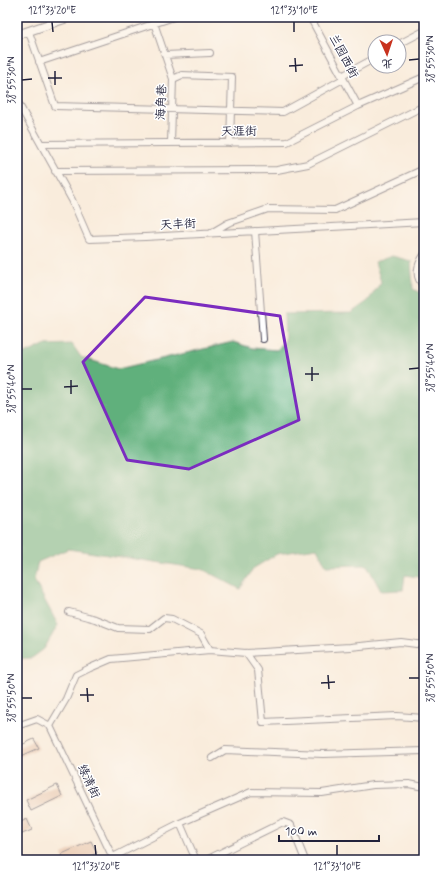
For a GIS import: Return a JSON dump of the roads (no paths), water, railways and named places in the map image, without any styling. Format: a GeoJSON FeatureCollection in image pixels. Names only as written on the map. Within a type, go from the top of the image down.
{"type":"FeatureCollection","features":[{"type":"Feature","properties":{"kind":"street"},"geometry":{"type":"LineString","coordinates":[[17,35],[70,17]]}},
{"type":"Feature","properties":{"kind":"street","name":"海角巷"},"geometry":{"type":"LineString","coordinates":[[152,17],[173,79],[171,143]]}},
{"type":"Feature","properties":{"kind":"street"},"geometry":{"type":"LineString","coordinates":[[39,62],[174,17]]}},
{"type":"Feature","properties":{"kind":"street","name":"兰园西街"},"geometry":{"type":"LineString","coordinates":[[310,17],[358,106]]}},
{"type":"Feature","properties":{"kind":"street"},"geometry":{"type":"LineString","coordinates":[[407,40],[424,31]]}},
{"type":"Feature","properties":{"kind":"street"},"geometry":{"type":"LineString","coordinates":[[29,32],[55,106],[283,112],[367,63]]}},
{"type":"Feature","properties":{"kind":"street"},"geometry":{"type":"LineString","coordinates":[[165,55],[210,53]]}},
{"type":"Feature","properties":{"kind":"street"},"geometry":{"type":"LineString","coordinates":[[173,79],[182,75],[232,77],[230,142]]}},
{"type":"Feature","properties":{"kind":"street","name":"天涯街"},"geometry":{"type":"LineString","coordinates":[[41,144],[287,142],[358,106],[424,77]]}},
{"type":"Feature","properties":{"kind":"street","name":"天丰街"},"geometry":{"type":"LineString","coordinates":[[17,100],[72,200],[89,238],[210,234],[424,222]]}},
{"type":"Feature","properties":{"kind":"street"},"geometry":{"type":"LineString","coordinates":[[55,171],[277,170],[308,164],[424,106]]}},
{"type":"Feature","properties":{"kind":"street"},"geometry":{"type":"LineString","coordinates":[[210,234],[228,223],[268,209],[335,210],[424,169]]}},
{"type":"Feature","properties":{"kind":"street"},"geometry":{"type":"LineString","coordinates":[[255,231],[263,339]]}},
{"type":"Feature","properties":{"kind":"street"},"geometry":{"type":"LineString","coordinates":[[424,255],[419,262],[417,273],[422,285],[424,286]]}},
{"type":"Feature","properties":{"kind":"street"},"geometry":{"type":"LineString","coordinates":[[69,612],[96,619],[118,628],[150,629],[164,618],[172,619],[201,634],[210,650]]}},
{"type":"Feature","properties":{"kind":"street"},"geometry":{"type":"LineString","coordinates":[[17,726],[37,718],[50,726],[66,699],[76,675],[111,659],[210,650],[246,652],[350,647],[401,642],[424,645]]}},
{"type":"Feature","properties":{"kind":"street"},"geometry":{"type":"LineString","coordinates":[[246,652],[258,670],[262,722],[397,716],[424,718]]}},
{"type":"Feature","properties":{"kind":"street","name":"绿清街"},"geometry":{"type":"LineString","coordinates":[[50,726],[114,859]]}},
{"type":"Feature","properties":{"kind":"street"},"geometry":{"type":"LineString","coordinates":[[212,758],[225,750],[323,754],[424,751]]}},
{"type":"Feature","properties":{"kind":"street"},"geometry":{"type":"LineString","coordinates":[[114,859],[180,823],[251,792],[322,793],[373,785],[409,784],[424,786]]}},
{"type":"Feature","properties":{"kind":"street"},"geometry":{"type":"LineString","coordinates":[[206,860],[283,822],[290,825],[305,860]]}},
{"type":"Feature","properties":{"kind":"street"},"geometry":{"type":"LineString","coordinates":[[180,823],[196,860]]}}]}
